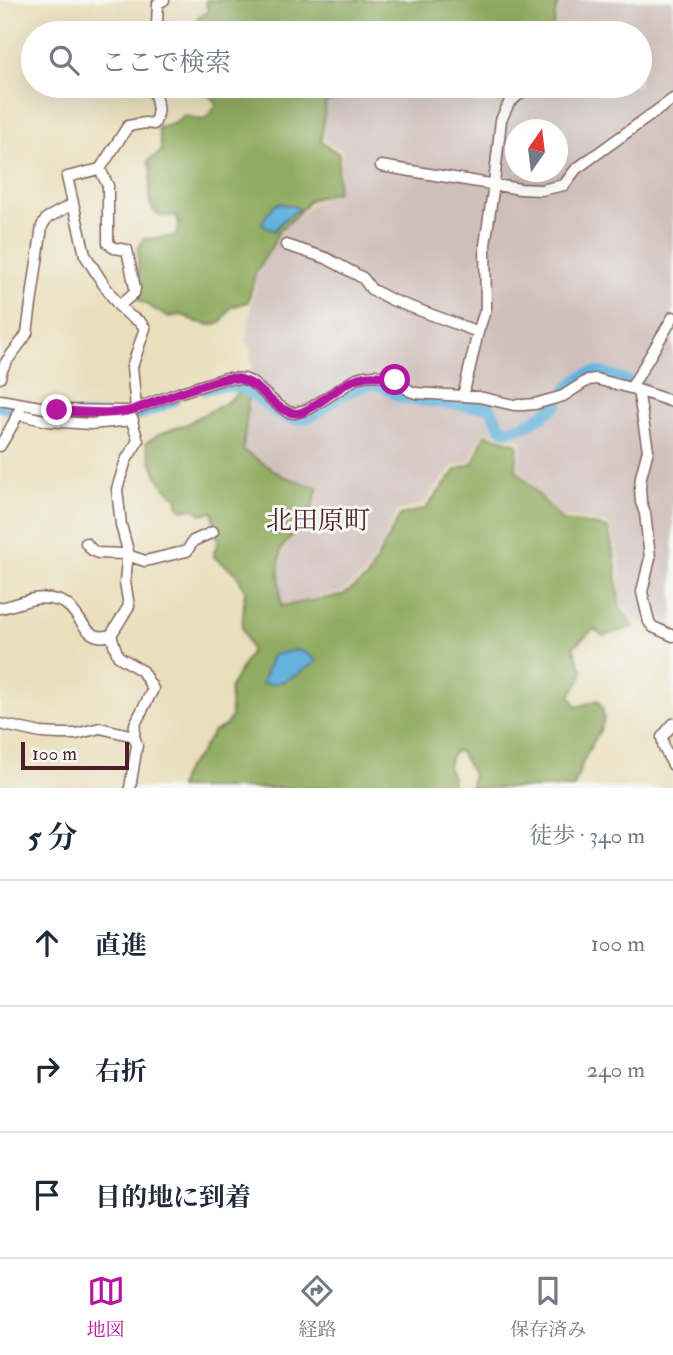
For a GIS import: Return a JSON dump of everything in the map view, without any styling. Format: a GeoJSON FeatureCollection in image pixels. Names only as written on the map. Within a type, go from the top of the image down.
{"type":"FeatureCollection","features":[{"type":"Feature","properties":{"kind":"street"},"geometry":{"type":"LineString","coordinates":[[157,21],[158,3],[163,0]]}},
{"type":"Feature","properties":{"kind":"street"},"geometry":{"type":"LineString","coordinates":[[0,608],[30,598],[60,601],[94,635],[102,638],[111,635],[128,606],[125,582],[128,556],[117,495],[126,460],[138,441],[133,413],[132,367],[145,328],[120,306],[85,255],[67,177],[100,169],[128,126],[154,124],[159,104],[157,98]]}},
{"type":"Feature","properties":{"kind":"street"},"geometry":{"type":"LineString","coordinates":[[463,396],[486,308],[485,245],[501,120],[509,103],[515,98]]}},
{"type":"Feature","properties":{"kind":"street"},"geometry":{"type":"LineString","coordinates":[[380,166],[520,189],[541,190],[564,185],[576,169],[673,99]]}},
{"type":"Feature","properties":{"kind":"street"},"geometry":{"type":"LineString","coordinates":[[100,169],[108,186],[108,243],[114,248],[127,250],[135,288],[134,293],[120,306]]}},
{"type":"Feature","properties":{"kind":"street"},"geometry":{"type":"LineString","coordinates":[[0,379],[1,369],[21,345],[27,333],[42,226],[47,218],[73,204]]}},
{"type":"Feature","properties":{"kind":"street"},"geometry":{"type":"LineString","coordinates":[[286,245],[326,258],[363,278],[370,289],[392,300],[478,332]]}},
{"type":"Feature","properties":{"kind":"street"},"geometry":{"type":"LineString","coordinates":[[673,317],[635,389],[648,450],[640,488],[650,558],[642,592],[649,622],[653,627],[673,636]]}},
{"type":"Feature","properties":{"kind":"street"},"geometry":{"type":"LineString","coordinates":[[0,400],[19,410],[133,413],[181,392],[226,378],[251,382],[279,406],[295,413],[309,409],[357,378],[375,375],[395,380],[416,393],[463,396],[523,405],[564,396],[588,380],[596,379],[673,402]]}},
{"type":"Feature","properties":{"kind":"street"},"geometry":{"type":"LineString","coordinates":[[0,446],[19,410]]}},
{"type":"Feature","properties":{"kind":"street"},"geometry":{"type":"LineString","coordinates":[[86,542],[98,553],[145,561],[187,551],[193,541],[213,532]]}},
{"type":"Feature","properties":{"kind":"street"},"geometry":{"type":"LineString","coordinates":[[111,635],[118,656],[142,671],[153,689],[135,724],[136,753],[130,788]]}},
{"type":"Feature","properties":{"kind":"street"},"geometry":{"type":"LineString","coordinates":[[0,724],[41,733],[76,734],[100,728],[134,736]]}},
{"type":"Feature","properties":{"kind":"street"},"geometry":{"type":"LineString","coordinates":[[673,724],[662,737],[667,757],[673,765]]}},
{"type":"Feature","properties":{"kind":"shaded area"},"geometry":{"type":"Polygon","coordinates":[[[563,0],[673,0],[673,634],[654,624],[634,622],[622,604],[619,559],[610,525],[562,517],[518,469],[522,441],[484,431],[470,461],[452,467],[423,504],[397,511],[364,576],[342,592],[281,605],[283,550],[312,515],[321,488],[282,474],[244,449],[252,389],[246,387],[252,369],[250,347],[246,341],[256,278],[281,232],[313,203],[338,193],[342,151],[324,140],[326,103],[342,98],[652,98],[652,21],[557,21],[563,0]]]}},
{"type":"Feature","properties":{"kind":"green space"},"geometry":{"type":"Polygon","coordinates":[[[206,0],[560,0],[554,21],[198,21],[197,17],[208,12],[206,0]]]}},
{"type":"Feature","properties":{"kind":"green space"},"geometry":{"type":"Polygon","coordinates":[[[211,98],[340,98],[326,102],[321,141],[339,154],[337,192],[310,200],[279,231],[255,275],[248,302],[231,307],[221,323],[210,325],[183,315],[167,317],[139,300],[138,249],[144,239],[176,236],[179,225],[177,216],[161,216],[153,210],[149,200],[151,171],[148,161],[162,151],[158,128],[177,122],[184,115],[202,120],[217,104],[211,98]]]}},
{"type":"Feature","properties":{"kind":"green space"},"geometry":{"type":"Polygon","coordinates":[[[238,392],[249,396],[243,450],[283,476],[318,488],[311,513],[281,549],[281,606],[343,595],[367,578],[400,515],[425,509],[456,470],[473,463],[485,434],[518,444],[516,470],[563,521],[608,528],[615,559],[620,607],[634,627],[603,636],[594,629],[573,647],[583,671],[570,695],[577,707],[598,700],[604,718],[574,788],[471,788],[473,775],[460,752],[455,751],[450,758],[448,769],[452,776],[452,788],[179,788],[186,769],[199,755],[213,732],[225,726],[231,717],[230,688],[251,651],[242,627],[245,590],[236,573],[214,557],[219,540],[215,534],[213,512],[200,514],[194,508],[179,508],[177,497],[164,487],[156,474],[146,443],[220,406],[238,392]]]}},
{"type":"Feature","properties":{"kind":"water"},"geometry":{"type":"Polygon","coordinates":[[[279,203],[299,209],[283,220],[274,231],[262,222],[274,205],[279,203]]]}},
{"type":"Feature","properties":{"kind":"water"},"geometry":{"type":"Polygon","coordinates":[[[296,650],[304,652],[316,662],[283,681],[262,683],[272,655],[296,650]]]}},
{"type":"Feature","properties":{"kind":"waterway"},"geometry":{"type":"LineString","coordinates":[[567,389],[592,373],[618,377],[643,387]]}},
{"type":"Feature","properties":{"kind":"waterway"},"geometry":{"type":"LineString","coordinates":[[204,389],[223,385],[237,386],[248,390],[274,411],[299,419],[316,413],[350,390],[378,383],[402,398],[489,406],[501,428],[507,431],[534,421],[557,404]]}},
{"type":"Feature","properties":{"kind":"waterway"},"geometry":{"type":"LineString","coordinates":[[52,416],[126,417],[174,400]]}},
{"type":"Feature","properties":{"kind":"waterway"},"geometry":{"type":"LineString","coordinates":[[0,406],[30,413]]}},
{"type":"Feature","properties":{"kind":"district","name":"北田原町"},"geometry":{"type":"Point","coordinates":[318,520]}},
{"type":"Feature","properties":{"kind":"route"},"geometry":{"type":"LineString","coordinates":[[57,410],[129,411],[226,378],[236,378],[251,382],[279,406],[295,413],[309,409],[357,378],[375,375],[395,380]]}}]}
